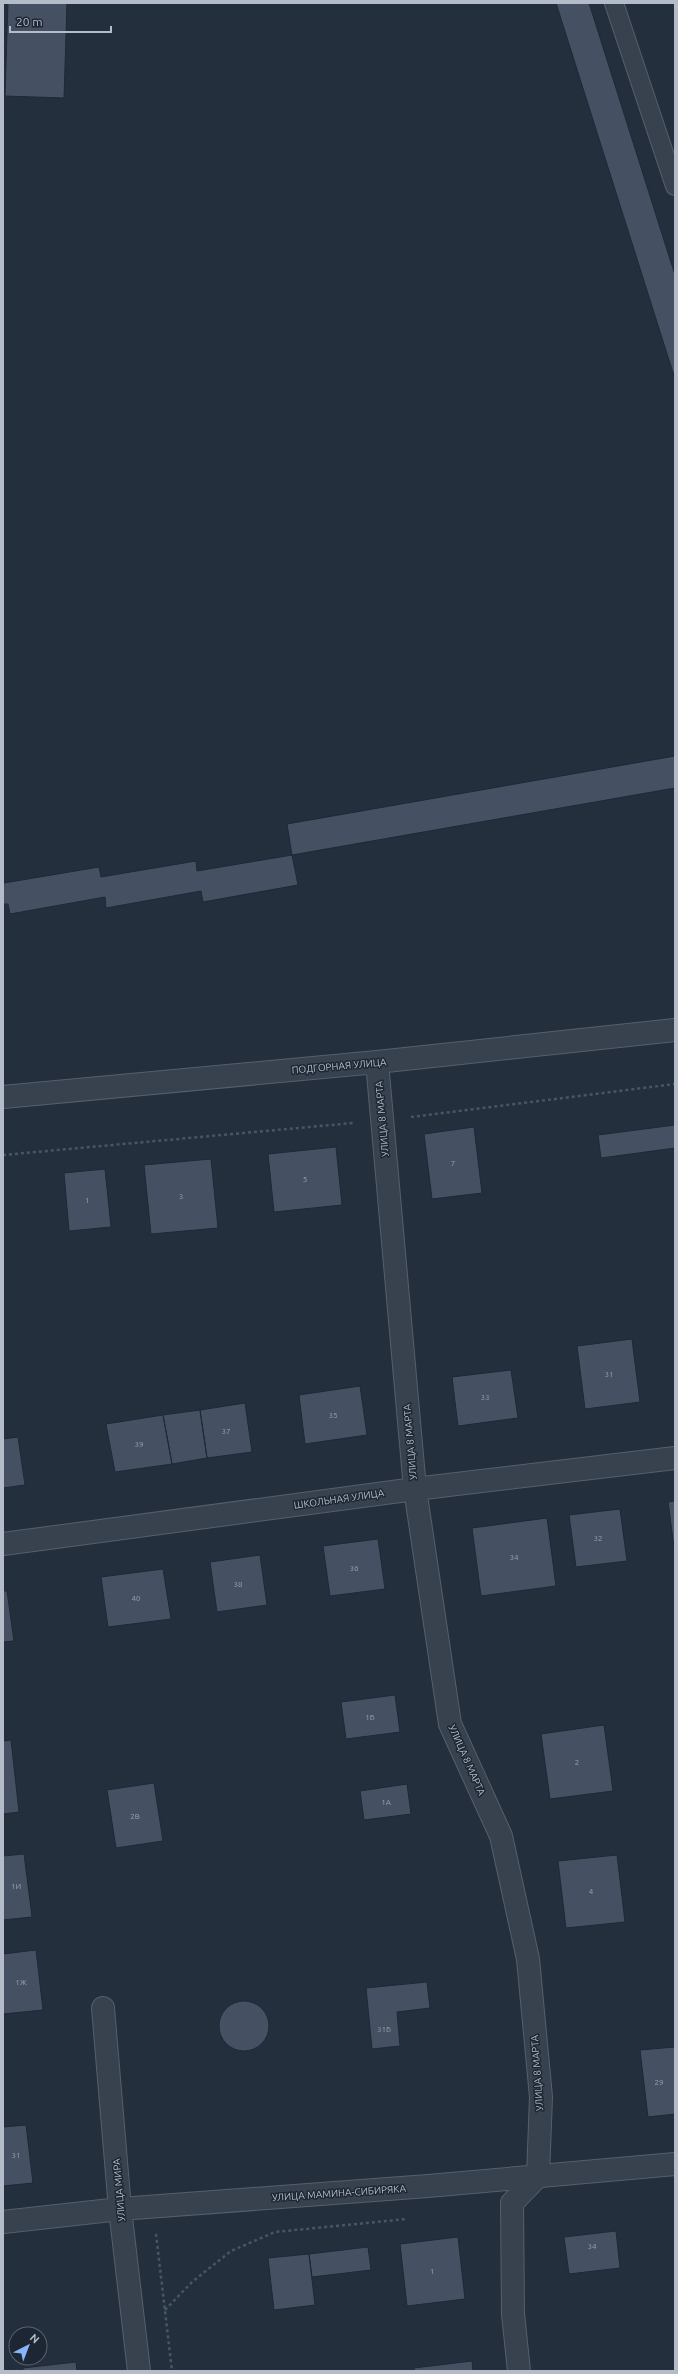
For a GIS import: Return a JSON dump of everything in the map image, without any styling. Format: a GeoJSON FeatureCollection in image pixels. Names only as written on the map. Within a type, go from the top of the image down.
{"type":"FeatureCollection","features":[{"type":"Feature","properties":{"kind":"street","name":"ПОДГОРНАЯ УЛИЦА"},"geometry":{"type":"LineString","coordinates":[[3,1097],[377,1062],[675,1030]]}},
{"type":"Feature","properties":{"kind":"street","name":"УЛИЦА 8 МАРТА"},"geometry":{"type":"LineString","coordinates":[[377,1062],[415,1489],[450,1724],[502,1836],[528,1959],[541,2097],[538,2176]]}},
{"type":"Feature","properties":{"kind":"street","name":"ШКОЛЬНАЯ УЛИЦА"},"geometry":{"type":"LineString","coordinates":[[3,1544],[415,1489],[675,1458]]}},
{"type":"Feature","properties":{"kind":"street","name":"УЛИЦА МИРА"},"geometry":{"type":"LineString","coordinates":[[103,2008],[120,2209],[139,2371]]}},
{"type":"Feature","properties":{"kind":"street","name":"УЛИЦА МАМИНА-СИБИРЯКА"},"geometry":{"type":"LineString","coordinates":[[3,2222],[153,2206],[675,2164]]}},
{"type":"Feature","properties":{"kind":"street"},"geometry":{"type":"LineString","coordinates":[[519,2371],[513,2314],[512,2203],[538,2176]]}},
{"type":"Feature","properties":{"kind":"lane"},"geometry":{"type":"LineString","coordinates":[[614,3],[675,186]]}},
{"type":"Feature","properties":{"kind":"path"},"geometry":{"type":"LineString","coordinates":[[3,1155],[382,1121],[675,1084]]}},
{"type":"Feature","properties":{"kind":"path"},"geometry":{"type":"LineString","coordinates":[[153,2206],[172,2371]]}},
{"type":"Feature","properties":{"kind":"path"},"geometry":{"type":"LineString","coordinates":[[165,2310],[192,2282],[231,2251],[274,2232],[414,2218]]}},
{"type":"Feature","properties":{"kind":"building"},"geometry":{"type":"Polygon","coordinates":[[[8,3],[67,3],[64,98],[5,96],[8,3]]]}},
{"type":"Feature","properties":{"kind":"building"},"geometry":{"type":"Polygon","coordinates":[[[556,3],[589,3],[675,275],[675,379],[556,3]]]}},
{"type":"Feature","properties":{"kind":"building"},"geometry":{"type":"Polygon","coordinates":[[[675,756],[675,788],[292,855],[287,824],[675,756]]]}},
{"type":"Feature","properties":{"kind":"building"},"geometry":{"type":"Polygon","coordinates":[[[292,855],[298,885],[203,902],[201,891],[106,908],[105,897],[10,914],[8,904],[3,904],[3,876],[4,883],[99,867],[101,877],[196,861],[197,871],[292,855]]]}},
{"type":"Feature","properties":{"kind":"building"},"geometry":{"type":"Polygon","coordinates":[[[675,1125],[675,1148],[601,1158],[598,1135],[675,1125]]]}},
{"type":"Feature","properties":{"kind":"building"},"geometry":{"type":"Polygon","coordinates":[[[474,1127],[482,1193],[432,1199],[424,1134],[474,1127]]]}},
{"type":"Feature","properties":{"kind":"building"},"geometry":{"type":"Polygon","coordinates":[[[336,1147],[342,1205],[274,1212],[268,1154],[336,1147]]]}},
{"type":"Feature","properties":{"kind":"building"},"geometry":{"type":"Polygon","coordinates":[[[211,1159],[218,1228],[151,1234],[144,1165],[211,1159]]]}},
{"type":"Feature","properties":{"kind":"building"},"geometry":{"type":"Polygon","coordinates":[[[105,1169],[111,1227],[69,1231],[64,1173],[105,1169]]]}},
{"type":"Feature","properties":{"kind":"building"},"geometry":{"type":"Polygon","coordinates":[[[632,1339],[640,1402],[585,1409],[577,1346],[632,1339]]]}},
{"type":"Feature","properties":{"kind":"building"},"geometry":{"type":"Polygon","coordinates":[[[511,1370],[518,1418],[458,1426],[452,1377],[511,1370]]]}},
{"type":"Feature","properties":{"kind":"building"},"geometry":{"type":"Polygon","coordinates":[[[360,1386],[367,1435],[305,1444],[299,1395],[360,1386]]]}},
{"type":"Feature","properties":{"kind":"building"},"geometry":{"type":"Polygon","coordinates":[[[245,1403],[252,1452],[207,1458],[200,1410],[245,1403]]]}},
{"type":"Feature","properties":{"kind":"building"},"geometry":{"type":"Polygon","coordinates":[[[200,1410],[207,1458],[172,1464],[163,1415],[200,1410]]]}},
{"type":"Feature","properties":{"kind":"building"},"geometry":{"type":"Polygon","coordinates":[[[163,1415],[172,1464],[115,1472],[106,1424],[163,1415]]]}},
{"type":"Feature","properties":{"kind":"building"},"geometry":{"type":"Polygon","coordinates":[[[18,1437],[25,1485],[3,1488],[3,1439],[18,1437]]]}},
{"type":"Feature","properties":{"kind":"building"},"geometry":{"type":"Polygon","coordinates":[[[675,1501],[675,1555],[668,1502],[675,1501]]]}},
{"type":"Feature","properties":{"kind":"building"},"geometry":{"type":"Polygon","coordinates":[[[620,1509],[627,1561],[576,1567],[569,1515],[620,1509]]]}},
{"type":"Feature","properties":{"kind":"building"},"geometry":{"type":"Polygon","coordinates":[[[547,1518],[556,1586],[481,1596],[472,1528],[547,1518]]]}},
{"type":"Feature","properties":{"kind":"building"},"geometry":{"type":"Polygon","coordinates":[[[378,1539],[385,1589],[330,1596],[323,1546],[378,1539]]]}},
{"type":"Feature","properties":{"kind":"building"},"geometry":{"type":"Polygon","coordinates":[[[260,1555],[267,1605],[217,1612],[210,1562],[260,1555]]]}},
{"type":"Feature","properties":{"kind":"building"},"geometry":{"type":"Polygon","coordinates":[[[163,1569],[171,1619],[108,1627],[101,1577],[163,1569]]]}},
{"type":"Feature","properties":{"kind":"building"},"geometry":{"type":"Polygon","coordinates":[[[3,1591],[7,1591],[14,1641],[3,1642],[3,1591]]]}},
{"type":"Feature","properties":{"kind":"building"},"geometry":{"type":"Polygon","coordinates":[[[395,1695],[400,1732],[346,1739],[341,1702],[395,1695]]]}},
{"type":"Feature","properties":{"kind":"building"},"geometry":{"type":"Polygon","coordinates":[[[604,1725],[613,1791],[550,1799],[541,1734],[604,1725]]]}},
{"type":"Feature","properties":{"kind":"building"},"geometry":{"type":"Polygon","coordinates":[[[11,1740],[19,1812],[3,1814],[3,1741],[11,1740]]]}},
{"type":"Feature","properties":{"kind":"building"},"geometry":{"type":"Polygon","coordinates":[[[154,1783],[163,1841],[116,1848],[107,1790],[154,1783]]]}},
{"type":"Feature","properties":{"kind":"building"},"geometry":{"type":"Polygon","coordinates":[[[407,1784],[411,1814],[364,1820],[360,1791],[407,1784]]]}},
{"type":"Feature","properties":{"kind":"building"},"geometry":{"type":"Polygon","coordinates":[[[24,1854],[32,1917],[3,1920],[3,1856],[24,1854]]]}},
{"type":"Feature","properties":{"kind":"building"},"geometry":{"type":"Polygon","coordinates":[[[617,1855],[625,1922],[566,1928],[558,1861],[617,1855]]]}},
{"type":"Feature","properties":{"kind":"building"},"geometry":{"type":"Polygon","coordinates":[[[36,1950],[43,2010],[3,2014],[3,1954],[36,1950]]]}},
{"type":"Feature","properties":{"kind":"building"},"geometry":{"type":"Polygon","coordinates":[[[427,1982],[430,2008],[397,2012],[400,2046],[372,2049],[366,1988],[427,1982]]]}},
{"type":"Feature","properties":{"kind":"building"},"geometry":{"type":"Polygon","coordinates":[[[239,2001],[249,2001],[262,2008],[269,2021],[269,2031],[262,2044],[249,2051],[239,2051],[230,2047],[223,2040],[219,2031],[219,2021],[223,2012],[230,2005],[239,2001]]]}},
{"type":"Feature","properties":{"kind":"building"},"geometry":{"type":"Polygon","coordinates":[[[675,2047],[675,2114],[648,2117],[640,2050],[675,2047]]]}},
{"type":"Feature","properties":{"kind":"building"},"geometry":{"type":"Polygon","coordinates":[[[26,2125],[33,2183],[3,2186],[3,2127],[26,2125]]]}},
{"type":"Feature","properties":{"kind":"building"},"geometry":{"type":"Polygon","coordinates":[[[616,2231],[620,2268],[569,2274],[564,2237],[616,2231]]]}},
{"type":"Feature","properties":{"kind":"building"},"geometry":{"type":"Polygon","coordinates":[[[458,2237],[465,2299],[407,2306],[400,2244],[458,2237]]]}},
{"type":"Feature","properties":{"kind":"building"},"geometry":{"type":"Polygon","coordinates":[[[368,2247],[371,2270],[312,2277],[309,2254],[368,2247]]]}},
{"type":"Feature","properties":{"kind":"building"},"geometry":{"type":"Polygon","coordinates":[[[309,2254],[315,2305],[274,2310],[268,2258],[309,2254]]]}},
{"type":"Feature","properties":{"kind":"building"},"geometry":{"type":"Polygon","coordinates":[[[472,2361],[473,2371],[414,2371],[414,2368],[472,2361]]]}},
{"type":"Feature","properties":{"kind":"building"},"geometry":{"type":"Polygon","coordinates":[[[76,2362],[77,2371],[23,2371],[23,2368],[76,2362]]]}}]}
